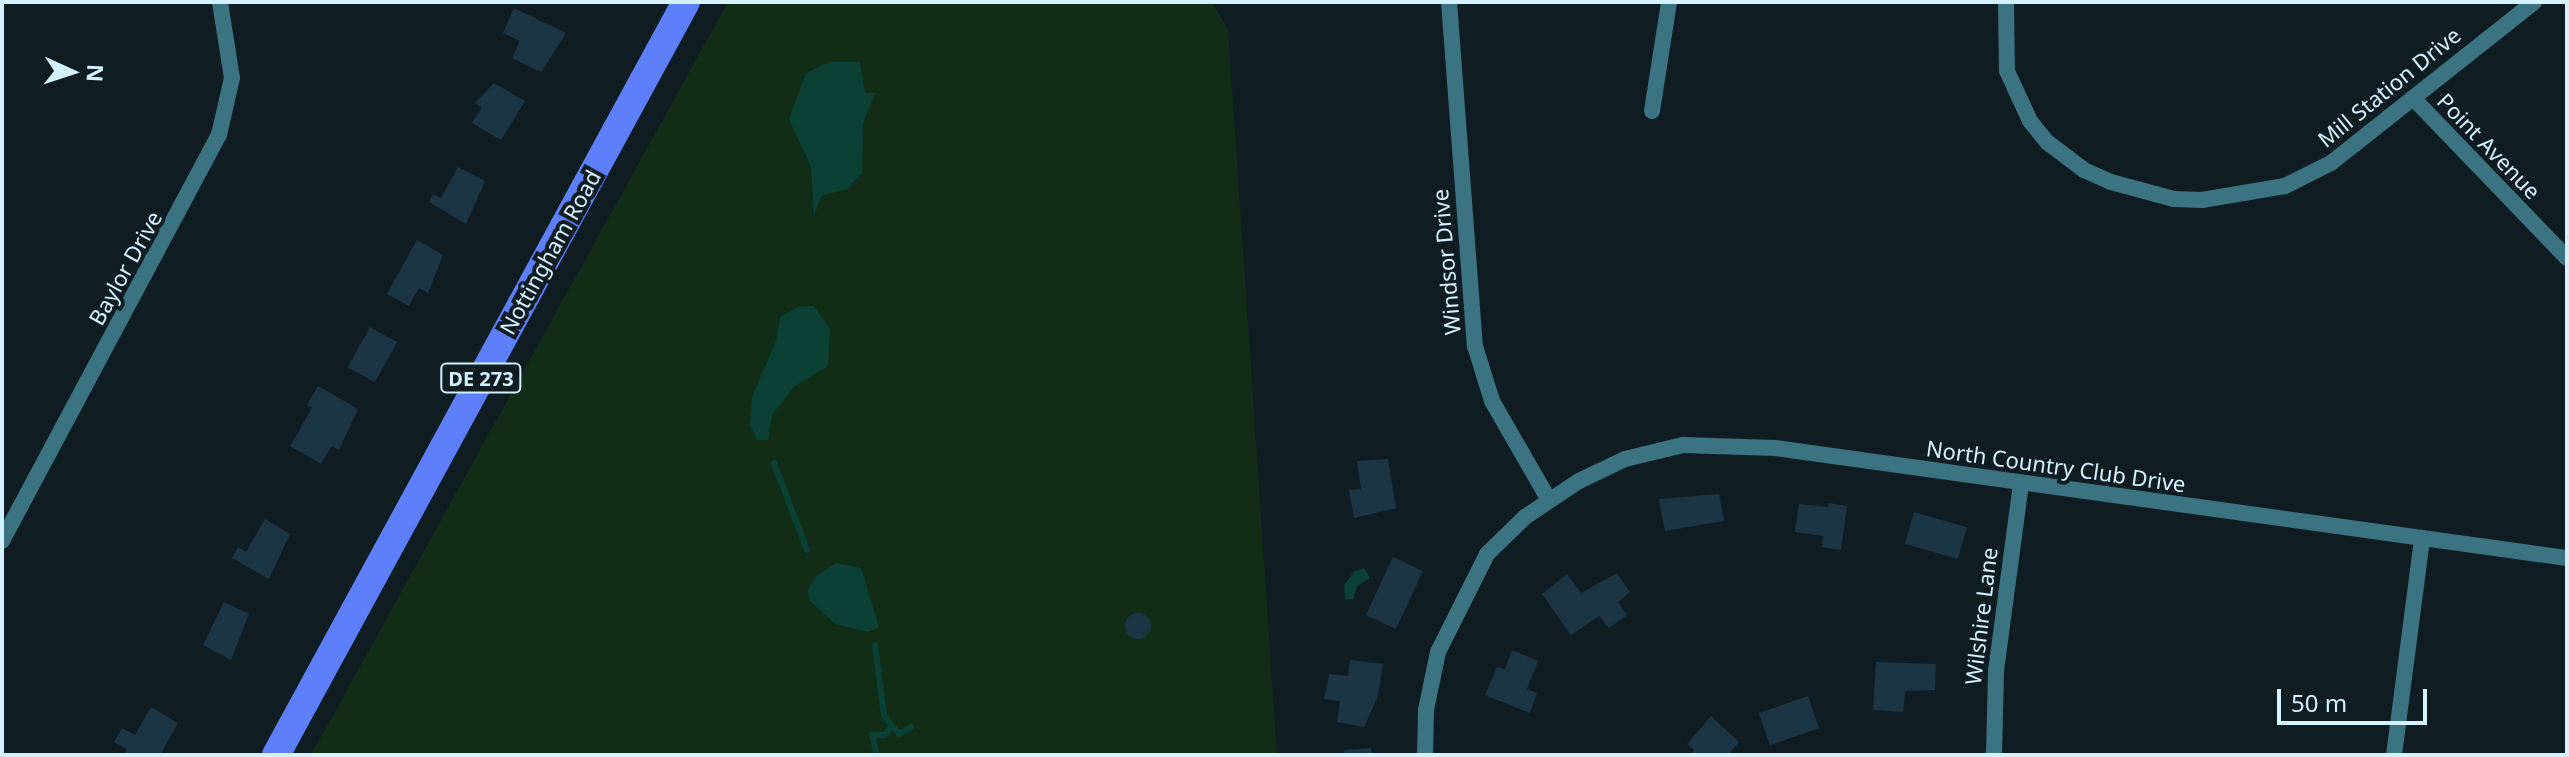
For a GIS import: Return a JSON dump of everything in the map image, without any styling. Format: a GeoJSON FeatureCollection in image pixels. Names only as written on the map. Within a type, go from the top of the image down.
{"type":"FeatureCollection","features":[{"type":"Feature","properties":{"kind":"main road","name":"Nottingham Road"},"geometry":{"type":"LineString","coordinates":[[276,755],[686,2]]}},
{"type":"Feature","properties":{"kind":"street","name":"Baylor Drive"},"geometry":{"type":"LineString","coordinates":[[2,541],[219,135],[232,78],[220,2]]}},
{"type":"Feature","properties":{"kind":"street","name":"Windsor Drive"},"geometry":{"type":"LineString","coordinates":[[1449,2],[1475,346],[1498,414],[1549,500]]}},
{"type":"Feature","properties":{"kind":"street"},"geometry":{"type":"LineString","coordinates":[[1652,111],[1669,2]]}},
{"type":"Feature","properties":{"kind":"street","name":"Mill Station Drive"},"geometry":{"type":"LineString","coordinates":[[2006,2],[2007,71],[2030,121],[2084,170],[2143,193],[2202,200],[2285,186],[2331,163],[2534,2]]}},
{"type":"Feature","properties":{"kind":"street","name":"Point Avenue"},"geometry":{"type":"LineString","coordinates":[[2413,98],[2567,258]]}},
{"type":"Feature","properties":{"kind":"street","name":"North Country Club Drive"},"geometry":{"type":"LineString","coordinates":[[1425,755],[1430,681],[1462,596],[1502,536],[1549,500],[1625,459],[1711,443],[2567,558]]}},
{"type":"Feature","properties":{"kind":"street","name":"Wilshire Lane"},"geometry":{"type":"LineString","coordinates":[[1990,755],[1996,671],[2021,484]]}},
{"type":"Feature","properties":{"kind":"street"},"geometry":{"type":"LineString","coordinates":[[2394,755],[2422,538]]}},
{"type":"Feature","properties":{"kind":"shaded area"},"geometry":{"type":"Polygon","coordinates":[[[728,2],[1212,2],[1228,29],[1277,755],[311,755],[728,2]]]}},
{"type":"Feature","properties":{"kind":"shaded area"},"geometry":{"type":"Polygon","coordinates":[[[830,62],[860,62],[865,93],[875,93],[863,123],[862,173],[847,189],[821,196],[814,216],[811,167],[789,119],[806,73],[830,62]]]}},
{"type":"Feature","properties":{"kind":"shaded area"},"geometry":{"type":"Polygon","coordinates":[[[814,306],[830,329],[828,366],[795,386],[772,415],[768,440],[757,440],[750,424],[752,397],[776,341],[780,317],[798,307],[814,306]]]}},
{"type":"Feature","properties":{"kind":"shaded area"},"geometry":{"type":"Polygon","coordinates":[[[836,563],[861,568],[879,627],[868,632],[835,624],[809,600],[808,590],[816,576],[836,563]]]}},
{"type":"Feature","properties":{"kind":"shaded area"},"geometry":{"type":"Polygon","coordinates":[[[1364,568],[1370,578],[1357,586],[1353,599],[1345,600],[1344,585],[1354,572],[1364,568]]]}},
{"type":"Feature","properties":{"kind":"building"},"geometry":{"type":"Polygon","coordinates":[[[514,8],[566,33],[541,72],[512,58],[520,41],[503,33],[514,8]]]}},
{"type":"Feature","properties":{"kind":"building"},"geometry":{"type":"Polygon","coordinates":[[[494,83],[525,101],[501,140],[472,123],[482,107],[475,103],[494,83]]]}},
{"type":"Feature","properties":{"kind":"building"},"geometry":{"type":"Polygon","coordinates":[[[458,167],[485,181],[466,224],[429,202],[433,194],[441,198],[458,167]]]}},
{"type":"Feature","properties":{"kind":"building"},"geometry":{"type":"Polygon","coordinates":[[[417,240],[443,255],[428,293],[419,288],[409,306],[387,294],[417,240]]]}},
{"type":"Feature","properties":{"kind":"building"},"geometry":{"type":"Polygon","coordinates":[[[370,327],[397,342],[375,382],[348,367],[370,327]]]}},
{"type":"Feature","properties":{"kind":"building"},"geometry":{"type":"Polygon","coordinates":[[[318,386],[358,409],[339,450],[332,446],[321,464],[290,446],[312,408],[307,405],[318,386]]]}},
{"type":"Feature","properties":{"kind":"building"},"geometry":{"type":"Polygon","coordinates":[[[1388,459],[1396,508],[1354,518],[1349,490],[1361,489],[1357,461],[1388,459]]]}},
{"type":"Feature","properties":{"kind":"building"},"geometry":{"type":"Polygon","coordinates":[[[1719,494],[1724,521],[1665,531],[1659,499],[1719,494]]]}},
{"type":"Feature","properties":{"kind":"building"},"geometry":{"type":"Polygon","coordinates":[[[1829,503],[1847,506],[1841,550],[1822,547],[1823,536],[1795,532],[1799,504],[1828,507],[1829,503]]]}},
{"type":"Feature","properties":{"kind":"building"},"geometry":{"type":"Polygon","coordinates":[[[1914,512],[1967,527],[1958,559],[1905,544],[1914,512]]]}},
{"type":"Feature","properties":{"kind":"building"},"geometry":{"type":"Polygon","coordinates":[[[265,519],[290,534],[269,579],[232,558],[238,547],[246,552],[265,519]]]}},
{"type":"Feature","properties":{"kind":"building"},"geometry":{"type":"Polygon","coordinates":[[[1393,557],[1423,571],[1396,629],[1366,615],[1393,557]]]}},
{"type":"Feature","properties":{"kind":"building"},"geometry":{"type":"Polygon","coordinates":[[[1617,573],[1630,592],[1618,602],[1627,615],[1609,628],[1599,616],[1571,635],[1542,594],[1567,574],[1581,593],[1617,573]]]}},
{"type":"Feature","properties":{"kind":"building"},"geometry":{"type":"Polygon","coordinates":[[[224,602],[249,614],[231,660],[203,645],[224,602]]]}},
{"type":"Feature","properties":{"kind":"building"},"geometry":{"type":"Polygon","coordinates":[[[1138,613],[1147,617],[1151,626],[1147,635],[1138,639],[1129,635],[1125,626],[1129,617],[1138,613]]]}},
{"type":"Feature","properties":{"kind":"building"},"geometry":{"type":"Polygon","coordinates":[[[1512,650],[1538,661],[1527,689],[1537,693],[1530,713],[1485,695],[1497,667],[1505,669],[1512,650]]]}},
{"type":"Feature","properties":{"kind":"building"},"geometry":{"type":"Polygon","coordinates":[[[1350,660],[1383,664],[1378,696],[1364,727],[1337,722],[1340,701],[1324,699],[1329,674],[1348,676],[1350,660]]]}},
{"type":"Feature","properties":{"kind":"building"},"geometry":{"type":"Polygon","coordinates":[[[1876,662],[1936,664],[1935,690],[1905,691],[1903,712],[1873,710],[1876,662]]]}},
{"type":"Feature","properties":{"kind":"building"},"geometry":{"type":"Polygon","coordinates":[[[1808,696],[1819,728],[1770,745],[1759,713],[1808,696]]]}},
{"type":"Feature","properties":{"kind":"building"},"geometry":{"type":"Polygon","coordinates":[[[151,707],[178,723],[160,755],[124,755],[127,749],[114,742],[122,728],[135,735],[151,707]]]}},
{"type":"Feature","properties":{"kind":"building"},"geometry":{"type":"Polygon","coordinates":[[[1711,716],[1739,742],[1728,755],[1690,755],[1694,750],[1687,744],[1711,716]]]}},
{"type":"Feature","properties":{"kind":"building"},"geometry":{"type":"Polygon","coordinates":[[[1371,748],[1372,755],[1344,755],[1344,750],[1371,748]]]}},
{"type":"Feature","properties":{"kind":"waterway"},"geometry":{"type":"LineString","coordinates":[[774,463],[807,550]]}},
{"type":"Feature","properties":{"kind":"waterway"},"geometry":{"type":"LineString","coordinates":[[875,645],[884,716],[899,734],[911,727]]}},
{"type":"Feature","properties":{"kind":"waterway"},"geometry":{"type":"LineString","coordinates":[[877,755],[872,735],[885,735],[891,726]]}}]}
